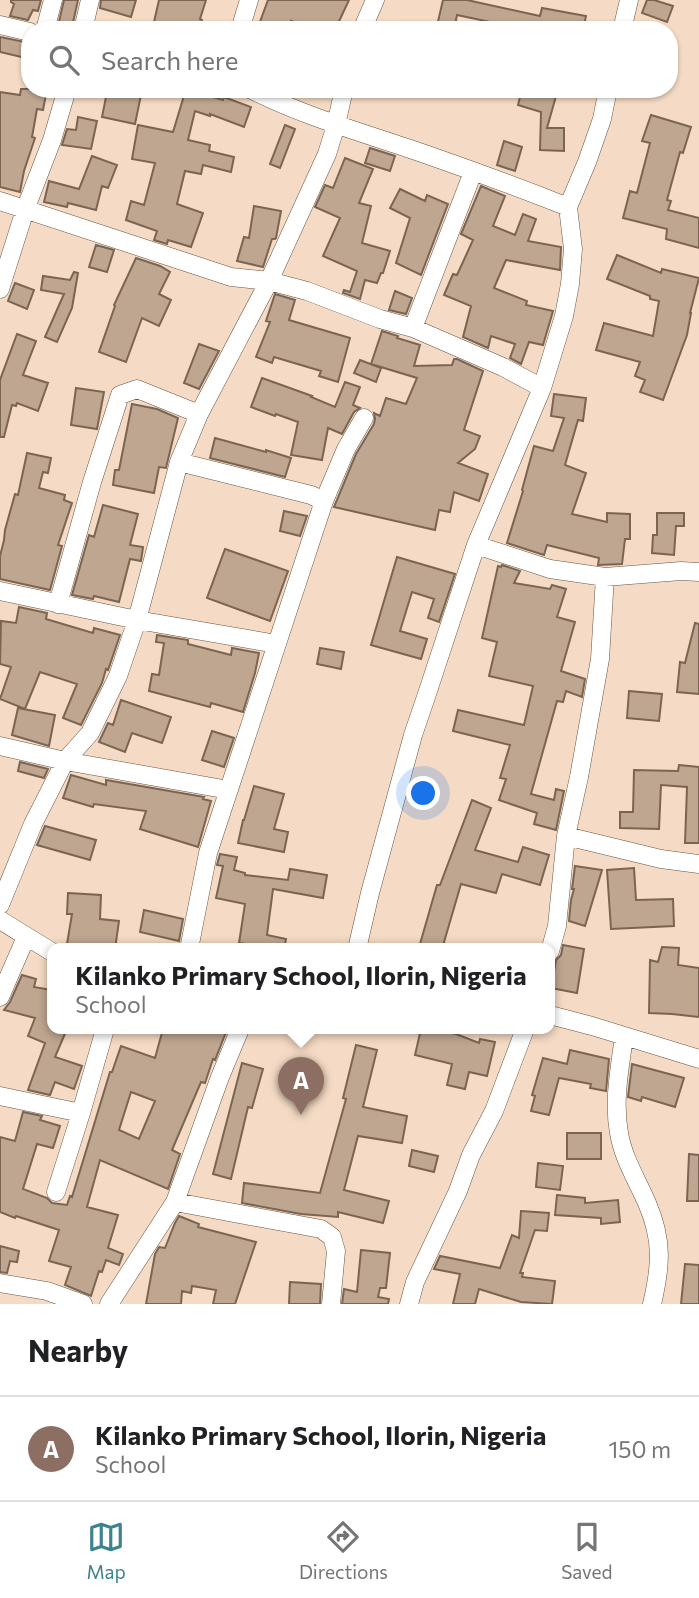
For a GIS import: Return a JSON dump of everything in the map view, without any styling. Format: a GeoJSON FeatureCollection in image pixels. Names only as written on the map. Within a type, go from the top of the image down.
{"type":"FeatureCollection","features":[{"type":"Feature","properties":{"kind":"street"},"geometry":{"type":"LineString","coordinates":[[47,21],[53,0]]}},
{"type":"Feature","properties":{"kind":"street"},"geometry":{"type":"LineString","coordinates":[[85,21],[90,0]]}},
{"type":"Feature","properties":{"kind":"street"},"geometry":{"type":"LineString","coordinates":[[243,21],[249,0]]}},
{"type":"Feature","properties":{"kind":"street"},"geometry":{"type":"LineString","coordinates":[[366,21],[375,0]]}},
{"type":"Feature","properties":{"kind":"street"},"geometry":{"type":"LineString","coordinates":[[624,21],[629,0]]}},
{"type":"Feature","properties":{"kind":"street"},"geometry":{"type":"LineString","coordinates":[[0,25],[21,30]]}},
{"type":"Feature","properties":{"kind":"street"},"geometry":{"type":"LineString","coordinates":[[0,289],[64,98]]}},
{"type":"Feature","properties":{"kind":"street"},"geometry":{"type":"LineString","coordinates":[[272,98],[336,125],[423,153],[568,207]]}},
{"type":"Feature","properties":{"kind":"street"},"geometry":{"type":"LineString","coordinates":[[0,905],[33,824],[65,761],[90,733],[118,676],[137,620],[179,462],[199,414],[269,281],[327,154],[342,98]]}},
{"type":"Feature","properties":{"kind":"street"},"geometry":{"type":"LineString","coordinates":[[358,943],[413,735],[476,545],[542,388],[564,316],[573,249],[568,207],[587,162],[606,98]]}},
{"type":"Feature","properties":{"kind":"street"},"geometry":{"type":"LineString","coordinates":[[413,328],[473,172]]}},
{"type":"Feature","properties":{"kind":"street"},"geometry":{"type":"LineString","coordinates":[[0,201],[231,277],[269,281],[307,291],[380,319],[413,328],[503,367],[542,388]]}},
{"type":"Feature","properties":{"kind":"street"},"geometry":{"type":"LineString","coordinates":[[58,604],[92,482],[120,395],[137,389],[199,414]]}},
{"type":"Feature","properties":{"kind":"street"},"geometry":{"type":"LineString","coordinates":[[190,943],[208,853],[324,500],[346,449],[364,418]]}},
{"type":"Feature","properties":{"kind":"street"},"geometry":{"type":"LineString","coordinates":[[179,462],[324,500]]}},
{"type":"Feature","properties":{"kind":"street"},"geometry":{"type":"LineString","coordinates":[[476,545],[550,569],[604,577],[699,572]]}},
{"type":"Feature","properties":{"kind":"street"},"geometry":{"type":"LineString","coordinates":[[552,943],[557,926],[566,836],[600,659],[604,577]]}},
{"type":"Feature","properties":{"kind":"street"},"geometry":{"type":"LineString","coordinates":[[0,592],[137,620],[277,643]]}},
{"type":"Feature","properties":{"kind":"street"},"geometry":{"type":"LineString","coordinates":[[0,746],[65,761],[229,790]]}},
{"type":"Feature","properties":{"kind":"street"},"geometry":{"type":"LineString","coordinates":[[566,836],[661,859],[699,864]]}},
{"type":"Feature","properties":{"kind":"street"},"geometry":{"type":"LineString","coordinates":[[0,920],[47,949]]}},
{"type":"Feature","properties":{"kind":"street"},"geometry":{"type":"LineString","coordinates":[[0,997],[26,937]]}},
{"type":"Feature","properties":{"kind":"street"},"geometry":{"type":"LineString","coordinates":[[555,1016],[699,1059]]}},
{"type":"Feature","properties":{"kind":"street"},"geometry":{"type":"LineString","coordinates":[[56,1192],[104,1034]]}},
{"type":"Feature","properties":{"kind":"street"},"geometry":{"type":"LineString","coordinates":[[109,1304],[175,1202],[238,1034]]}},
{"type":"Feature","properties":{"kind":"street"},"geometry":{"type":"LineString","coordinates":[[408,1304],[415,1282],[458,1191],[471,1155],[494,1111],[523,1034]]}},
{"type":"Feature","properties":{"kind":"street"},"geometry":{"type":"LineString","coordinates":[[624,1035],[615,1103],[619,1135],[656,1230],[659,1270],[652,1304]]}},
{"type":"Feature","properties":{"kind":"street"},"geometry":{"type":"LineString","coordinates":[[0,1096],[81,1113]]}},
{"type":"Feature","properties":{"kind":"street"},"geometry":{"type":"LineString","coordinates":[[175,1202],[321,1229],[332,1237],[336,1251],[331,1304]]}},
{"type":"Feature","properties":{"kind":"street"},"geometry":{"type":"LineString","coordinates":[[0,1283],[47,1291],[83,1304]]}},
{"type":"Feature","properties":{"kind":"building"},"geometry":{"type":"Polygon","coordinates":[[[11,0],[41,0],[38,11],[33,10],[28,20],[10,16],[14,4],[11,0]]]}},
{"type":"Feature","properties":{"kind":"building"},"geometry":{"type":"Polygon","coordinates":[[[64,0],[78,0],[73,21],[59,21],[64,0]]]}},
{"type":"Feature","properties":{"kind":"building"},"geometry":{"type":"Polygon","coordinates":[[[101,0],[136,0],[131,17],[100,8],[101,0]]]}},
{"type":"Feature","properties":{"kind":"building"},"geometry":{"type":"Polygon","coordinates":[[[159,0],[206,0],[202,21],[154,21],[159,0]]]}},
{"type":"Feature","properties":{"kind":"building"},"geometry":{"type":"Polygon","coordinates":[[[268,0],[349,0],[339,21],[260,21],[268,0]]]}},
{"type":"Feature","properties":{"kind":"building"},"geometry":{"type":"Polygon","coordinates":[[[443,0],[467,0],[540,16],[542,8],[586,16],[585,21],[485,21],[457,15],[456,21],[438,21],[443,0]]]}},
{"type":"Feature","properties":{"kind":"building"},"geometry":{"type":"Polygon","coordinates":[[[647,0],[673,6],[667,21],[642,13],[647,0]]]}},
{"type":"Feature","properties":{"kind":"building"},"geometry":{"type":"Polygon","coordinates":[[[0,37],[21,41],[21,57],[0,52],[0,37]]]}},
{"type":"Feature","properties":{"kind":"building"},"geometry":{"type":"Polygon","coordinates":[[[21,89],[21,98],[45,98],[43,110],[37,109],[32,137],[35,138],[20,192],[0,187],[0,92],[20,95],[21,89]]]}},
{"type":"Feature","properties":{"kind":"building"},"geometry":{"type":"Polygon","coordinates":[[[106,98],[140,98],[135,124],[102,117],[106,98]]]}},
{"type":"Feature","properties":{"kind":"building"},"geometry":{"type":"Polygon","coordinates":[[[183,98],[227,98],[251,107],[244,127],[195,111],[188,140],[210,145],[209,151],[234,157],[231,172],[203,165],[201,174],[185,171],[177,204],[203,213],[191,247],[168,240],[167,244],[154,240],[157,231],[126,220],[131,201],[144,205],[155,163],[132,159],[138,125],[173,132],[183,98]]]}},
{"type":"Feature","properties":{"kind":"building"},"geometry":{"type":"Polygon","coordinates":[[[520,98],[555,98],[547,128],[564,128],[564,151],[540,150],[541,112],[518,105],[520,98]]]}},
{"type":"Feature","properties":{"kind":"building"},"geometry":{"type":"Polygon","coordinates":[[[651,115],[691,127],[683,153],[680,152],[667,200],[671,201],[668,210],[699,218],[699,248],[666,239],[667,229],[623,218],[630,191],[637,193],[650,143],[642,141],[651,115]]]}},
{"type":"Feature","properties":{"kind":"building"},"geometry":{"type":"Polygon","coordinates":[[[78,117],[97,121],[91,149],[62,145],[67,129],[76,130],[78,117]]]}},
{"type":"Feature","properties":{"kind":"building"},"geometry":{"type":"Polygon","coordinates":[[[285,125],[295,129],[280,168],[270,164],[285,125]]]}},
{"type":"Feature","properties":{"kind":"building"},"geometry":{"type":"Polygon","coordinates":[[[504,141],[522,147],[515,171],[497,165],[504,141]]]}},
{"type":"Feature","properties":{"kind":"building"},"geometry":{"type":"Polygon","coordinates":[[[370,148],[395,156],[390,171],[365,163],[370,148]]]}},
{"type":"Feature","properties":{"kind":"building"},"geometry":{"type":"Polygon","coordinates":[[[92,156],[117,165],[108,188],[102,186],[96,210],[68,203],[67,207],[44,202],[49,181],[79,189],[92,156]]]}},
{"type":"Feature","properties":{"kind":"building"},"geometry":{"type":"Polygon","coordinates":[[[345,158],[373,169],[359,203],[371,206],[362,243],[390,251],[377,283],[365,280],[360,299],[343,293],[344,290],[350,292],[357,271],[323,256],[340,218],[315,207],[325,185],[333,188],[345,158]]]}},
{"type":"Feature","properties":{"kind":"building"},"geometry":{"type":"Polygon","coordinates":[[[481,186],[505,196],[493,226],[515,235],[523,214],[536,219],[528,241],[561,247],[560,270],[506,260],[494,288],[527,301],[526,305],[553,311],[543,345],[529,342],[521,364],[510,358],[515,344],[491,336],[488,348],[463,337],[471,306],[444,295],[453,274],[457,275],[473,240],[461,234],[481,186]]]}},
{"type":"Feature","properties":{"kind":"building"},"geometry":{"type":"Polygon","coordinates":[[[400,189],[425,201],[427,195],[448,204],[421,275],[396,263],[410,218],[390,208],[400,189]]]}},
{"type":"Feature","properties":{"kind":"building"},"geometry":{"type":"Polygon","coordinates":[[[254,206],[281,211],[276,238],[272,239],[263,267],[237,261],[244,237],[249,238],[254,206]]]}},
{"type":"Feature","properties":{"kind":"building"},"geometry":{"type":"Polygon","coordinates":[[[96,245],[114,250],[107,272],[89,267],[96,245]]]}},
{"type":"Feature","properties":{"kind":"building"},"geometry":{"type":"Polygon","coordinates":[[[617,255],[661,273],[662,269],[699,278],[687,335],[663,400],[640,392],[645,380],[635,376],[640,362],[596,350],[604,323],[653,336],[659,301],[607,279],[617,255]]]}},
{"type":"Feature","properties":{"kind":"building"},"geometry":{"type":"Polygon","coordinates":[[[136,258],[170,272],[159,294],[171,300],[159,326],[142,318],[126,362],[99,352],[114,305],[136,258]]]}},
{"type":"Feature","properties":{"kind":"building"},"geometry":{"type":"Polygon","coordinates":[[[74,272],[78,273],[72,308],[57,342],[45,337],[64,294],[41,290],[43,276],[70,280],[74,272]]]}},
{"type":"Feature","properties":{"kind":"building"},"geometry":{"type":"Polygon","coordinates":[[[15,283],[34,290],[27,309],[8,301],[15,283]]]}},
{"type":"Feature","properties":{"kind":"building"},"geometry":{"type":"Polygon","coordinates":[[[395,291],[412,298],[406,314],[389,310],[395,291]]]}},
{"type":"Feature","properties":{"kind":"building"},"geometry":{"type":"Polygon","coordinates":[[[275,294],[295,300],[289,320],[350,338],[338,382],[319,376],[321,371],[274,357],[272,363],[256,357],[270,322],[266,321],[275,294]]]}},
{"type":"Feature","properties":{"kind":"building"},"geometry":{"type":"Polygon","coordinates":[[[382,331],[420,345],[414,366],[452,365],[454,359],[457,359],[483,371],[464,430],[480,436],[475,449],[458,463],[488,474],[479,501],[454,492],[450,512],[439,510],[435,530],[334,507],[356,454],[374,424],[374,413],[380,416],[386,398],[406,404],[417,378],[371,364],[382,331]]]}},
{"type":"Feature","properties":{"kind":"building"},"geometry":{"type":"Polygon","coordinates":[[[17,334],[36,341],[23,375],[48,383],[38,411],[17,403],[16,406],[12,405],[4,437],[0,437],[0,380],[17,334]]]}},
{"type":"Feature","properties":{"kind":"building"},"geometry":{"type":"Polygon","coordinates":[[[199,344],[219,351],[199,389],[184,383],[199,344]]]}},
{"type":"Feature","properties":{"kind":"building"},"geometry":{"type":"Polygon","coordinates":[[[360,360],[381,368],[376,382],[354,373],[360,360]]]}},
{"type":"Feature","properties":{"kind":"building"},"geometry":{"type":"Polygon","coordinates":[[[262,378],[335,407],[345,382],[360,387],[353,405],[360,408],[354,412],[342,434],[328,428],[322,460],[291,455],[298,422],[251,407],[262,378]]]}},
{"type":"Feature","properties":{"kind":"building"},"geometry":{"type":"Polygon","coordinates":[[[76,388],[104,392],[97,429],[71,425],[76,388]]]}},
{"type":"Feature","properties":{"kind":"building"},"geometry":{"type":"Polygon","coordinates":[[[554,394],[586,398],[583,421],[578,420],[565,465],[586,473],[572,514],[607,522],[607,513],[630,514],[630,539],[625,539],[622,564],[598,565],[599,558],[547,545],[544,555],[507,543],[534,446],[553,451],[564,418],[551,416],[554,394]]]}},
{"type":"Feature","properties":{"kind":"building"},"geometry":{"type":"Polygon","coordinates":[[[132,404],[157,409],[178,418],[166,468],[159,467],[154,493],[113,485],[115,470],[119,470],[132,404]]]}},
{"type":"Feature","properties":{"kind":"building"},"geometry":{"type":"Polygon","coordinates":[[[215,438],[291,458],[285,477],[210,458],[215,438]]]}},
{"type":"Feature","properties":{"kind":"building"},"geometry":{"type":"Polygon","coordinates":[[[27,453],[51,458],[48,473],[43,472],[39,488],[65,495],[64,500],[72,503],[58,545],[62,546],[50,590],[0,579],[0,556],[5,530],[15,494],[18,495],[27,453]]]}},
{"type":"Feature","properties":{"kind":"building"},"geometry":{"type":"Polygon","coordinates":[[[103,505],[138,514],[130,545],[143,547],[141,561],[130,559],[119,602],[94,596],[93,599],[72,595],[89,535],[94,537],[103,505]]]}},
{"type":"Feature","properties":{"kind":"building"},"geometry":{"type":"Polygon","coordinates":[[[284,511],[307,516],[300,536],[280,531],[284,511]]]}},
{"type":"Feature","properties":{"kind":"building"},"geometry":{"type":"Polygon","coordinates":[[[657,513],[684,513],[684,526],[676,526],[674,555],[652,553],[653,535],[657,535],[657,513]]]}},
{"type":"Feature","properties":{"kind":"building"},"geometry":{"type":"Polygon","coordinates":[[[225,549],[288,571],[270,621],[207,598],[225,549]]]}},
{"type":"Feature","properties":{"kind":"building"},"geometry":{"type":"Polygon","coordinates":[[[397,557],[455,574],[439,622],[428,618],[434,599],[412,592],[400,631],[427,639],[421,659],[371,645],[397,557]]]}},
{"type":"Feature","properties":{"kind":"building"},"geometry":{"type":"Polygon","coordinates":[[[498,566],[520,571],[514,583],[550,589],[552,585],[566,589],[557,617],[575,622],[561,671],[585,679],[582,697],[566,691],[563,702],[557,701],[531,794],[554,800],[556,789],[564,791],[556,830],[534,824],[537,813],[499,800],[506,779],[500,778],[510,745],[453,731],[458,710],[524,725],[533,686],[489,676],[497,642],[482,638],[498,566]]]}},
{"type":"Feature","properties":{"kind":"building"},"geometry":{"type":"Polygon","coordinates":[[[19,607],[47,613],[46,619],[93,633],[94,628],[120,635],[108,670],[106,669],[81,725],[63,718],[77,684],[40,672],[25,709],[0,699],[11,667],[0,664],[1,621],[16,623],[19,607]]]}},
{"type":"Feature","properties":{"kind":"building"},"geometry":{"type":"Polygon","coordinates":[[[695,623],[699,624],[699,694],[677,692],[680,662],[685,663],[695,623]]]}},
{"type":"Feature","properties":{"kind":"building"},"geometry":{"type":"Polygon","coordinates":[[[157,635],[188,640],[188,644],[231,655],[232,648],[259,653],[243,712],[211,703],[210,707],[149,691],[152,674],[159,675],[164,643],[156,642],[157,635]]]}},
{"type":"Feature","properties":{"kind":"building"},"geometry":{"type":"Polygon","coordinates":[[[320,648],[344,652],[341,669],[317,664],[320,648]]]}},
{"type":"Feature","properties":{"kind":"building"},"geometry":{"type":"Polygon","coordinates":[[[629,691],[662,694],[659,721],[627,718],[629,691]]]}},
{"type":"Feature","properties":{"kind":"building"},"geometry":{"type":"Polygon","coordinates":[[[121,700],[171,717],[162,743],[132,733],[125,752],[99,742],[108,723],[113,725],[121,700]]]}},
{"type":"Feature","properties":{"kind":"building"},"geometry":{"type":"Polygon","coordinates":[[[18,708],[55,715],[49,746],[12,735],[18,708]]]}},
{"type":"Feature","properties":{"kind":"building"},"geometry":{"type":"Polygon","coordinates":[[[212,731],[234,738],[224,767],[202,760],[212,731]]]}},
{"type":"Feature","properties":{"kind":"building"},"geometry":{"type":"Polygon","coordinates":[[[20,762],[48,769],[44,778],[18,771],[20,762]]]}},
{"type":"Feature","properties":{"kind":"building"},"geometry":{"type":"Polygon","coordinates":[[[679,765],[699,767],[699,843],[685,843],[687,787],[661,785],[659,829],[620,828],[620,812],[633,812],[634,770],[678,771],[679,765]]]}},
{"type":"Feature","properties":{"kind":"building"},"geometry":{"type":"Polygon","coordinates":[[[71,775],[106,785],[106,780],[204,797],[203,799],[211,801],[198,847],[140,829],[146,811],[94,804],[93,807],[63,798],[71,775]]]}},
{"type":"Feature","properties":{"kind":"building"},"geometry":{"type":"Polygon","coordinates":[[[254,786],[284,794],[274,829],[288,832],[284,852],[238,843],[254,786]]]}},
{"type":"Feature","properties":{"kind":"building"},"geometry":{"type":"Polygon","coordinates":[[[472,800],[491,808],[475,850],[518,862],[523,847],[549,855],[540,885],[502,874],[496,893],[461,884],[444,943],[420,943],[437,885],[440,885],[472,800]]]}},
{"type":"Feature","properties":{"kind":"building"},"geometry":{"type":"Polygon","coordinates":[[[45,826],[96,840],[90,860],[37,845],[45,826]]]}},
{"type":"Feature","properties":{"kind":"building"},"geometry":{"type":"Polygon","coordinates":[[[220,854],[237,857],[234,870],[245,875],[288,880],[290,869],[327,875],[323,898],[273,889],[267,935],[286,939],[285,943],[239,943],[245,904],[216,898],[223,866],[217,865],[220,854]]]}},
{"type":"Feature","properties":{"kind":"building"},"geometry":{"type":"Polygon","coordinates":[[[575,866],[602,870],[585,926],[569,921],[575,866]]]}},
{"type":"Feature","properties":{"kind":"building"},"geometry":{"type":"Polygon","coordinates":[[[634,868],[636,900],[673,899],[674,926],[611,929],[607,870],[634,868]]]}},
{"type":"Feature","properties":{"kind":"building"},"geometry":{"type":"Polygon","coordinates":[[[68,893],[101,895],[100,919],[119,921],[116,943],[67,943],[72,914],[67,914],[68,893]]]}},
{"type":"Feature","properties":{"kind":"building"},"geometry":{"type":"Polygon","coordinates":[[[144,910],[183,919],[179,941],[140,932],[144,910]]]}},
{"type":"Feature","properties":{"kind":"building"},"geometry":{"type":"Polygon","coordinates":[[[563,945],[584,949],[577,993],[555,989],[555,966],[563,945]]]}},
{"type":"Feature","properties":{"kind":"building"},"geometry":{"type":"Polygon","coordinates":[[[662,947],[679,948],[678,965],[699,968],[699,1017],[649,1013],[650,960],[658,962],[662,947]]]}},
{"type":"Feature","properties":{"kind":"building"},"geometry":{"type":"Polygon","coordinates":[[[22,975],[36,979],[34,987],[47,989],[47,1034],[65,1034],[55,1057],[82,1066],[74,1089],[55,1082],[50,1095],[28,1090],[45,1043],[28,1036],[35,1018],[4,1010],[22,975]]]}},
{"type":"Feature","properties":{"kind":"building"},"geometry":{"type":"Polygon","coordinates":[[[162,1034],[225,1034],[172,1150],[180,1154],[168,1189],[100,1160],[87,1207],[118,1215],[108,1248],[123,1254],[119,1265],[106,1260],[102,1272],[99,1271],[91,1296],[65,1285],[71,1267],[49,1261],[59,1230],[0,1212],[0,1137],[15,1141],[23,1112],[42,1116],[40,1120],[60,1126],[53,1148],[37,1144],[23,1189],[47,1198],[52,1203],[67,1205],[70,1196],[72,1197],[110,1072],[121,1046],[155,1058],[162,1034]],[[131,1092],[119,1130],[139,1139],[155,1101],[131,1092]]]}},
{"type":"Feature","properties":{"kind":"building"},"geometry":{"type":"Polygon","coordinates":[[[420,1034],[456,1034],[479,1043],[480,1039],[495,1042],[487,1076],[469,1072],[465,1089],[447,1085],[452,1064],[415,1055],[420,1034]]]}},
{"type":"Feature","properties":{"kind":"building"},"geometry":{"type":"Polygon","coordinates":[[[356,1045],[377,1050],[363,1107],[407,1116],[402,1143],[358,1136],[344,1190],[389,1201],[383,1223],[338,1212],[338,1217],[301,1214],[242,1203],[244,1183],[320,1193],[346,1099],[343,1098],[356,1045]]]}},
{"type":"Feature","properties":{"kind":"building"},"geometry":{"type":"Polygon","coordinates":[[[570,1050],[609,1059],[606,1091],[590,1088],[591,1084],[559,1078],[549,1115],[531,1111],[535,1096],[532,1095],[543,1058],[567,1064],[570,1050]]]}},
{"type":"Feature","properties":{"kind":"building"},"geometry":{"type":"Polygon","coordinates":[[[242,1063],[263,1069],[252,1108],[248,1107],[231,1179],[213,1174],[242,1063]]]}},
{"type":"Feature","properties":{"kind":"building"},"geometry":{"type":"Polygon","coordinates":[[[632,1064],[684,1078],[675,1107],[642,1097],[641,1101],[628,1097],[632,1064]]]}},
{"type":"Feature","properties":{"kind":"building"},"geometry":{"type":"Polygon","coordinates":[[[567,1133],[601,1133],[601,1159],[567,1159],[567,1133]]]}},
{"type":"Feature","properties":{"kind":"building"},"geometry":{"type":"Polygon","coordinates":[[[412,1150],[438,1156],[434,1172],[409,1166],[412,1150]]]}},
{"type":"Feature","properties":{"kind":"building"},"geometry":{"type":"Polygon","coordinates":[[[689,1154],[699,1155],[699,1201],[687,1201],[689,1154]]]}},
{"type":"Feature","properties":{"kind":"building"},"geometry":{"type":"Polygon","coordinates":[[[538,1163],[563,1166],[560,1190],[536,1187],[538,1163]]]}},
{"type":"Feature","properties":{"kind":"building"},"geometry":{"type":"Polygon","coordinates":[[[557,1195],[585,1198],[585,1203],[618,1200],[620,1222],[601,1224],[601,1218],[555,1215],[557,1195]]]}},
{"type":"Feature","properties":{"kind":"building"},"geometry":{"type":"Polygon","coordinates":[[[521,1211],[549,1213],[547,1231],[535,1230],[520,1273],[523,1273],[522,1277],[555,1281],[552,1304],[521,1302],[479,1289],[475,1304],[453,1304],[460,1274],[434,1269],[440,1256],[500,1268],[512,1235],[519,1238],[521,1211]]]}},
{"type":"Feature","properties":{"kind":"building"},"geometry":{"type":"Polygon","coordinates":[[[179,1216],[199,1224],[198,1227],[256,1242],[235,1304],[213,1304],[216,1290],[192,1286],[191,1293],[182,1291],[181,1304],[146,1304],[155,1254],[159,1247],[165,1248],[179,1216]]]}},
{"type":"Feature","properties":{"kind":"building"},"geometry":{"type":"Polygon","coordinates":[[[0,1246],[19,1251],[17,1262],[10,1261],[7,1273],[0,1272],[0,1246]]]}},
{"type":"Feature","properties":{"kind":"building"},"geometry":{"type":"Polygon","coordinates":[[[361,1250],[390,1253],[386,1288],[380,1288],[378,1297],[389,1299],[388,1304],[342,1304],[344,1289],[357,1292],[361,1250]]]}},
{"type":"Feature","properties":{"kind":"building"},"geometry":{"type":"Polygon","coordinates":[[[685,1264],[699,1265],[699,1304],[681,1304],[685,1264]]]}},
{"type":"Feature","properties":{"kind":"building"},"geometry":{"type":"Polygon","coordinates":[[[290,1282],[321,1284],[320,1304],[289,1304],[290,1282]]]}},
{"type":"Feature","properties":{"kind":"place","name":"Kilanko Primary School, Ilorin, Nigeria"},"geometry":{"type":"Point","coordinates":[301,1115]}}]}
